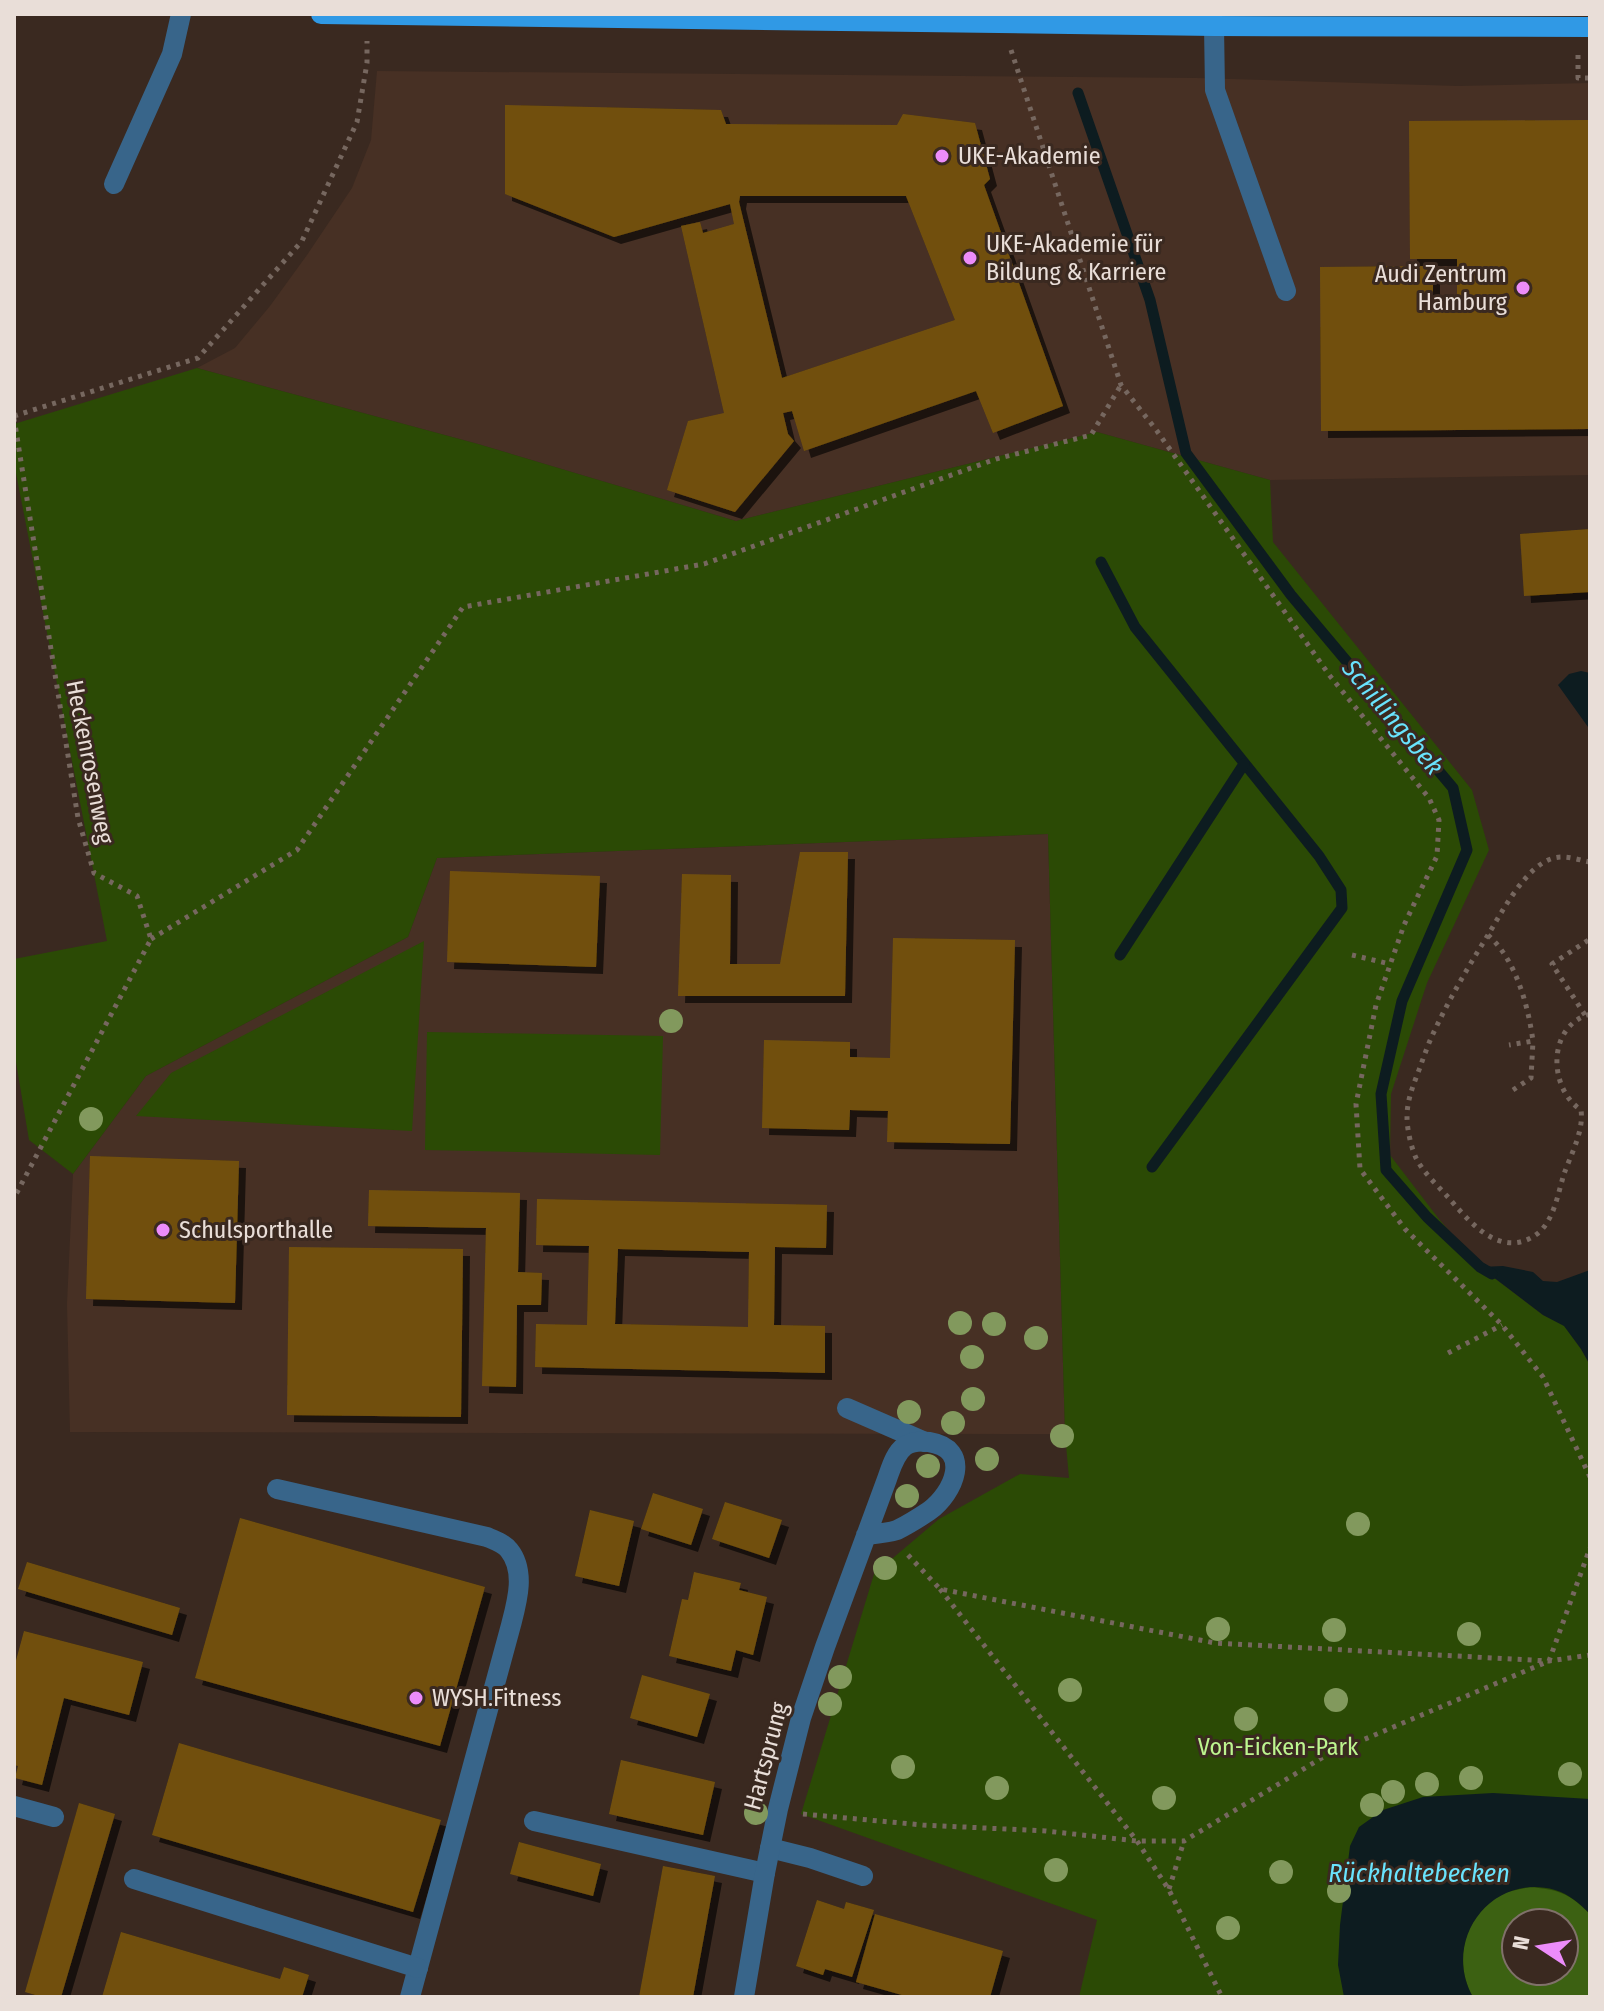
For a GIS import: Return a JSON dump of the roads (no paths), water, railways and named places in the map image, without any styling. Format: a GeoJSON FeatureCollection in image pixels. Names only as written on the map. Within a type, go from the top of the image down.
{"type":"FeatureCollection","features":[{"type":"Feature","properties":{"kind":"main road"},"geometry":{"type":"LineString","coordinates":[[321,14],[788,17],[1214,26],[1590,27]]}},
{"type":"Feature","properties":{"kind":"street"},"geometry":{"type":"LineString","coordinates":[[114,184],[172,54],[181,14]]}},
{"type":"Feature","properties":{"kind":"street"},"geometry":{"type":"LineString","coordinates":[[1214,26],[1215,90],[1286,291]]}},
{"type":"Feature","properties":{"kind":"street"},"geometry":{"type":"LineString","coordinates":[[847,1408],[948,1449],[954,1458],[956,1473],[948,1492],[931,1510],[895,1530],[866,1535]]}},
{"type":"Feature","properties":{"kind":"street","name":"Hartsprung"},"geometry":{"type":"LineString","coordinates":[[744,1997],[770,1848],[801,1718],[896,1457],[905,1446],[925,1442]]}},
{"type":"Feature","properties":{"kind":"street"},"geometry":{"type":"LineString","coordinates":[[277,1489],[487,1537],[508,1548],[518,1568],[518,1596],[511,1625],[410,1997]]}},
{"type":"Feature","properties":{"kind":"street"},"geometry":{"type":"LineString","coordinates":[[14,1806],[54,1817]]}},
{"type":"Feature","properties":{"kind":"street"},"geometry":{"type":"LineString","coordinates":[[534,1821],[765,1873]]}},
{"type":"Feature","properties":{"kind":"street"},"geometry":{"type":"LineString","coordinates":[[770,1848],[863,1876]]}},
{"type":"Feature","properties":{"kind":"street"},"geometry":{"type":"LineString","coordinates":[[134,1879],[418,1968]]}},
{"type":"Feature","properties":{"kind":"water"},"geometry":{"type":"Polygon","coordinates":[[[1581,671],[1590,673],[1588,727],[1558,685],[1569,674],[1581,671]]]}},
{"type":"Feature","properties":{"kind":"water"},"geometry":{"type":"Polygon","coordinates":[[[1503,1266],[1533,1272],[1543,1281],[1557,1282],[1590,1270],[1590,1365],[1564,1326],[1543,1315],[1480,1267],[1503,1266]]]}},
{"type":"Feature","properties":{"kind":"water","name":"Rückhaltebecken"},"geometry":{"type":"Polygon","coordinates":[[[1493,1793],[1590,1799],[1590,1914],[1570,1897],[1555,1890],[1532,1887],[1511,1891],[1492,1901],[1478,1916],[1468,1934],[1463,1954],[1465,1976],[1473,1997],[1344,1997],[1338,1965],[1340,1925],[1350,1846],[1359,1827],[1383,1810],[1423,1797],[1493,1793]]]}},
{"type":"Feature","properties":{"kind":"waterway","name":"Schillingsbek"},"geometry":{"type":"LineString","coordinates":[[1078,93],[1150,300],[1186,453],[1291,595],[1453,788],[1467,850],[1402,1001],[1381,1094],[1386,1170],[1427,1217],[1480,1267],[1492,1274]]}},
{"type":"Feature","properties":{"kind":"waterway"},"geometry":{"type":"LineString","coordinates":[[1101,562],[1135,627],[1319,856],[1341,890],[1342,908],[1152,1167]]}},
{"type":"Feature","properties":{"kind":"waterway"},"geometry":{"type":"LineString","coordinates":[[1120,955],[1244,764]]}},
{"type":"Feature","properties":{"kind":"place","name":"UKE-Akademie"},"geometry":{"type":"Point","coordinates":[942,156]}},
{"type":"Feature","properties":{"kind":"place","name":"UKE-Akademie für Bildung & Karriere"},"geometry":{"type":"Point","coordinates":[970,258]}},
{"type":"Feature","properties":{"kind":"place","name":"Audi Zentrum Hamburg"},"geometry":{"type":"Point","coordinates":[1523,288]}},
{"type":"Feature","properties":{"kind":"place","name":"Schulsporthalle"},"geometry":{"type":"Point","coordinates":[163,1230]}},
{"type":"Feature","properties":{"kind":"place","name":"WYSH.Fitness"},"geometry":{"type":"Point","coordinates":[416,1698]}},
{"type":"Feature","properties":{"kind":"park label","name":"Von-Eicken-Park"},"geometry":{"type":"Point","coordinates":[1278,1747]}}]}
